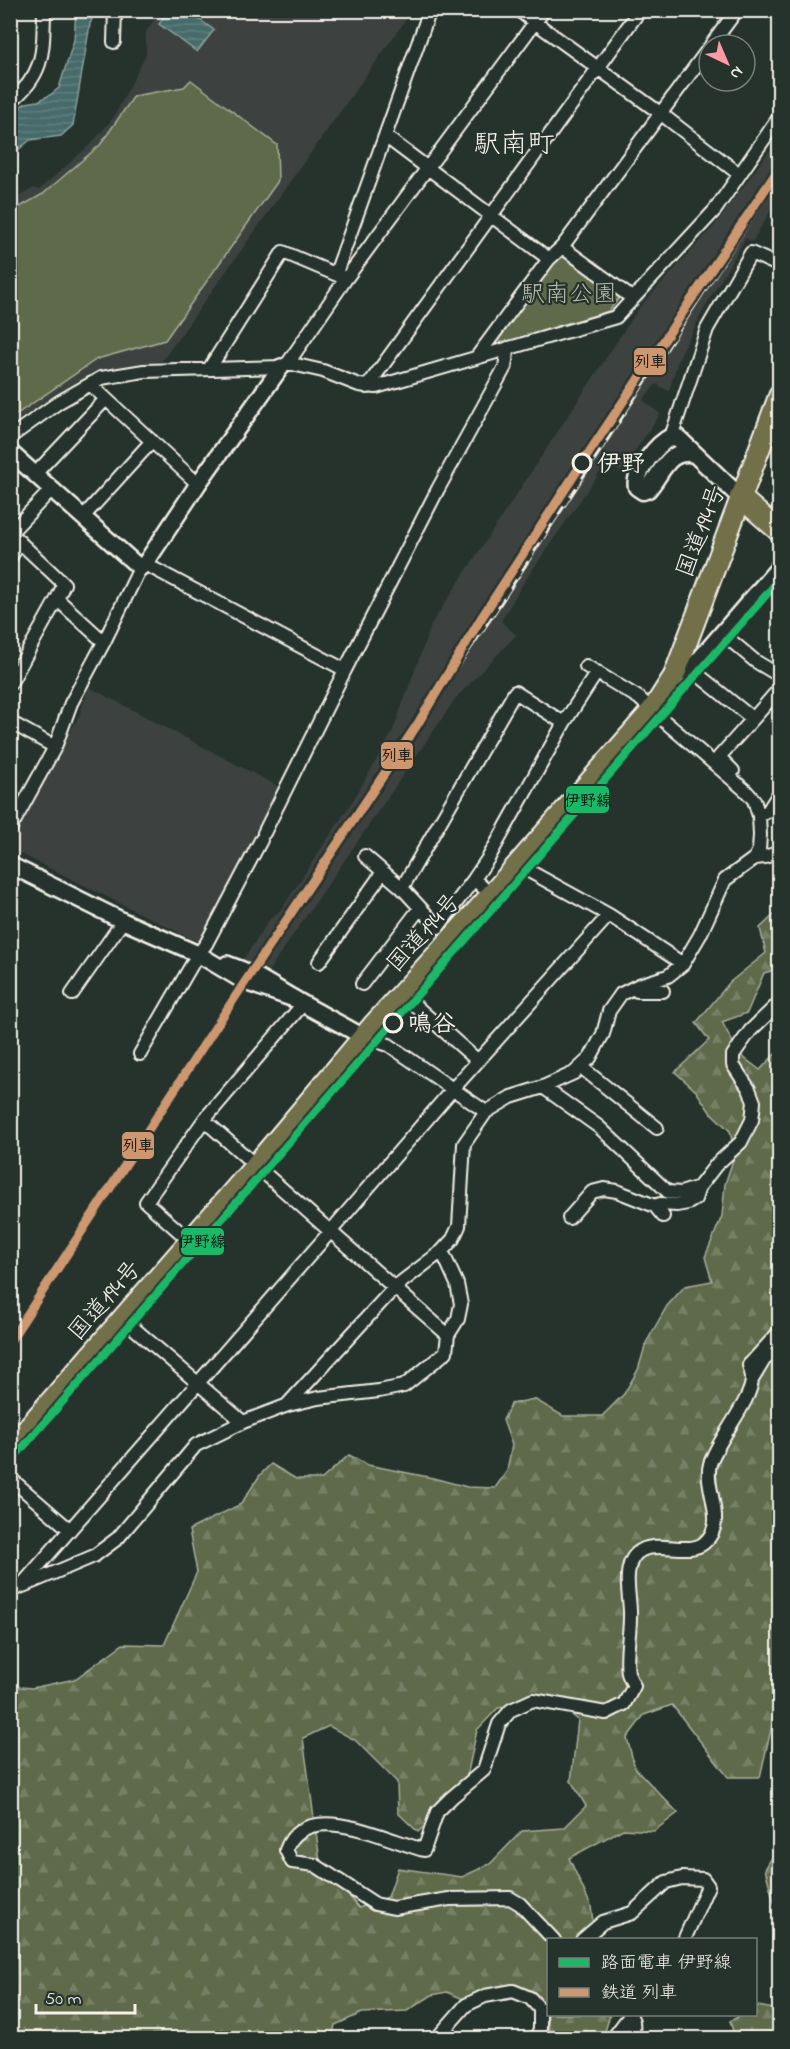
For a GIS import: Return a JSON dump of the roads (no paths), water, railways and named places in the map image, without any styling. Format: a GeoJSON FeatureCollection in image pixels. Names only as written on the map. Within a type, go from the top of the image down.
{"type":"FeatureCollection","features":[{"type":"Feature","properties":{"kind":"main road","name":"国道194号"},"geometry":{"type":"LineString","coordinates":[[10,1448],[255,1166],[401,993],[518,865],[682,673],[740,497],[780,394]]}},
{"type":"Feature","properties":{"kind":"main road"},"geometry":{"type":"LineString","coordinates":[[694,454],[684,452],[674,455],[648,489],[643,490],[637,487],[635,481],[638,474],[657,447],[671,437],[678,438],[780,532]]}},
{"type":"Feature","properties":{"kind":"street"},"geometry":{"type":"LineString","coordinates":[[10,102],[20,94],[39,69],[44,52],[44,10]]}},
{"type":"Feature","properties":{"kind":"street"},"geometry":{"type":"LineString","coordinates":[[114,42],[115,10]]}},
{"type":"Feature","properties":{"kind":"street"},"geometry":{"type":"LineString","coordinates":[[340,276],[385,136],[430,10]]}},
{"type":"Feature","properties":{"kind":"street"},"geometry":{"type":"LineString","coordinates":[[518,10],[660,112],[740,174]]}},
{"type":"Feature","properties":{"kind":"street"},"geometry":{"type":"LineString","coordinates":[[10,829],[55,747],[71,704],[142,566],[284,365],[340,276],[426,168],[544,10]]}},
{"type":"Feature","properties":{"kind":"street"},"geometry":{"type":"LineString","coordinates":[[367,387],[640,10]]}},
{"type":"Feature","properties":{"kind":"street"},"geometry":{"type":"LineString","coordinates":[[720,33],[737,10]]}},
{"type":"Feature","properties":{"kind":"street"},"geometry":{"type":"LineString","coordinates":[[476,358],[549,259],[562,247],[697,63]]}},
{"type":"Feature","properties":{"kind":"street"},"geometry":{"type":"LineString","coordinates":[[10,437],[59,402],[101,378],[144,371],[284,365],[323,371],[367,387],[376,387],[616,317],[715,210],[780,117]]}},
{"type":"Feature","properties":{"kind":"street"},"geometry":{"type":"LineString","coordinates":[[385,136],[549,259]]}},
{"type":"Feature","properties":{"kind":"street"},"geometry":{"type":"LineString","coordinates":[[562,247],[632,298]]}},
{"type":"Feature","properties":{"kind":"street"},"geometry":{"type":"LineString","coordinates":[[209,369],[284,252],[340,276]]}},
{"type":"Feature","properties":{"kind":"street"},"geometry":{"type":"LineString","coordinates":[[671,437],[707,329],[751,253],[780,266]]}},
{"type":"Feature","properties":{"kind":"street"},"geometry":{"type":"LineString","coordinates":[[140,1054],[206,944],[263,837],[438,489],[505,367],[508,348]]}},
{"type":"Feature","properties":{"kind":"street"},"geometry":{"type":"LineString","coordinates":[[90,384],[198,484]]}},
{"type":"Feature","properties":{"kind":"street"},"geometry":{"type":"LineString","coordinates":[[35,474],[105,400]]}},
{"type":"Feature","properties":{"kind":"street"},"geometry":{"type":"LineString","coordinates":[[83,517],[152,441]]}},
{"type":"Feature","properties":{"kind":"street"},"geometry":{"type":"LineString","coordinates":[[10,452],[142,566],[345,670]]}},
{"type":"Feature","properties":{"kind":"street"},"geometry":{"type":"LineString","coordinates":[[10,558],[14,536],[52,489]]}},
{"type":"Feature","properties":{"kind":"street"},"geometry":{"type":"LineString","coordinates":[[10,684],[64,584],[14,536]]}},
{"type":"Feature","properties":{"kind":"street"},"geometry":{"type":"LineString","coordinates":[[753,718],[682,673],[723,634],[780,566]]}},
{"type":"Feature","properties":{"kind":"street"},"geometry":{"type":"LineString","coordinates":[[57,599],[104,642]]}},
{"type":"Feature","properties":{"kind":"street"},"geometry":{"type":"LineString","coordinates":[[723,634],[755,661],[780,676]]}},
{"type":"Feature","properties":{"kind":"street"},"geometry":{"type":"LineString","coordinates":[[288,1405],[395,1287],[442,1251],[453,1239],[459,1226],[464,1144],[486,1112],[511,1097],[543,1088],[574,1073],[590,1058],[603,1034],[609,1011],[621,994],[639,985],[668,976],[683,964],[700,935],[725,880],[755,858],[759,850],[759,816],[754,800],[746,791],[653,709],[592,669],[489,857],[438,927],[402,888],[365,856]]}},
{"type":"Feature","properties":{"kind":"street"},"geometry":{"type":"LineString","coordinates":[[746,791],[741,779],[719,757],[780,688]]}},
{"type":"Feature","properties":{"kind":"street"},"geometry":{"type":"LineString","coordinates":[[402,888],[515,692],[564,723]]}},
{"type":"Feature","properties":{"kind":"street"},"geometry":{"type":"LineString","coordinates":[[10,722],[55,747]]}},
{"type":"Feature","properties":{"kind":"street"},"geometry":{"type":"LineString","coordinates":[[759,816],[768,811],[780,792]]}},
{"type":"Feature","properties":{"kind":"street"},"geometry":{"type":"LineString","coordinates":[[755,858],[780,852]]}},
{"type":"Feature","properties":{"kind":"street"},"geometry":{"type":"LineString","coordinates":[[10,865],[123,921],[199,955],[252,973],[363,1037],[389,1046],[486,1112]]}},
{"type":"Feature","properties":{"kind":"street"},"geometry":{"type":"LineString","coordinates":[[518,865],[609,915],[683,964]]}},
{"type":"Feature","properties":{"kind":"street"},"geometry":{"type":"LineString","coordinates":[[319,962],[383,872]]}},
{"type":"Feature","properties":{"kind":"street"},"geometry":{"type":"LineString","coordinates":[[474,879],[491,895]]}},
{"type":"Feature","properties":{"kind":"street"},"geometry":{"type":"LineString","coordinates":[[362,984],[420,908]]}},
{"type":"Feature","properties":{"kind":"street"},"geometry":{"type":"LineString","coordinates":[[15,1589],[70,1530],[452,1090],[609,915]]}},
{"type":"Feature","properties":{"kind":"street"},"geometry":{"type":"LineString","coordinates":[[72,994],[123,921]]}},
{"type":"Feature","properties":{"kind":"street"},"geometry":{"type":"LineString","coordinates":[[621,994],[663,991]]}},
{"type":"Feature","properties":{"kind":"street"},"geometry":{"type":"LineString","coordinates":[[401,993],[478,1061]]}},
{"type":"Feature","properties":{"kind":"street"},"geometry":{"type":"LineString","coordinates":[[190,1240],[146,1202],[204,1120],[299,1001]]}},
{"type":"Feature","properties":{"kind":"street"},"geometry":{"type":"LineString","coordinates":[[569,1218],[592,1192],[604,1189],[617,1191],[659,1211],[695,1199],[699,1187],[716,1165],[741,1142],[752,1120],[754,1102],[734,1065],[733,1055],[750,1031],[780,1002]]}},
{"type":"Feature","properties":{"kind":"street"},"geometry":{"type":"LineString","coordinates":[[581,1067],[657,1128]]}},
{"type":"Feature","properties":{"kind":"street"},"geometry":{"type":"LineString","coordinates":[[543,1088],[599,1127],[668,1192],[681,1193],[699,1187]]}},
{"type":"Feature","properties":{"kind":"street"},"geometry":{"type":"LineString","coordinates":[[204,1120],[448,1335]]}},
{"type":"Feature","properties":{"kind":"street"},"geometry":{"type":"LineString","coordinates":[[15,1589],[94,1556],[118,1538],[196,1445],[243,1422],[288,1405],[318,1398],[404,1386],[446,1352],[448,1335],[458,1318],[461,1304],[457,1284],[442,1251]]}},
{"type":"Feature","properties":{"kind":"street"},"geometry":{"type":"LineString","coordinates":[[122,1318],[243,1422]]}},
{"type":"Feature","properties":{"kind":"street"},"geometry":{"type":"LineString","coordinates":[[752,1380],[749,1365],[780,1331]]}},
{"type":"Feature","properties":{"kind":"street"},"geometry":{"type":"LineString","coordinates":[[552,1938],[520,1904],[510,1898],[449,1899],[394,1908],[368,1900],[315,1865],[292,1862],[286,1850],[290,1840],[302,1831],[312,1826],[336,1824],[361,1829],[424,1850],[436,1812],[484,1770],[499,1724],[511,1710],[533,1700],[606,1713],[624,1704],[634,1686],[628,1673],[631,1616],[628,1568],[634,1556],[641,1550],[654,1547],[694,1547],[704,1543],[712,1532],[716,1514],[709,1482],[709,1467],[716,1450],[747,1396],[752,1380],[764,1360],[780,1346]]}},
{"type":"Feature","properties":{"kind":"street"},"geometry":{"type":"LineString","coordinates":[[10,1478],[70,1530]]}},
{"type":"Feature","properties":{"kind":"street"},"geometry":{"type":"LineString","coordinates":[[584,1938],[603,1922],[632,1913],[666,1882],[682,1878],[703,1879],[708,1886],[685,1938]]}},
{"type":"Feature","properties":{"kind":"street"},"geometry":{"type":"LineString","coordinates":[[437,2038],[466,2005],[484,1996],[513,1992],[530,1998],[540,2009],[540,2028],[537,2038]]}},
{"type":"Feature","properties":{"kind":"street"},"geometry":{"type":"LineString","coordinates":[[613,2038],[629,2016]]}},
{"type":"Feature","properties":{"kind":"street"},"geometry":{"type":"LineString","coordinates":[[630,2016],[634,2038]]}},
{"type":"Feature","properties":{"kind":"water"},"geometry":{"type":"Polygon","coordinates":[[[76,11],[95,11],[90,24],[73,125],[61,136],[30,140],[11,156],[11,112],[26,103],[38,101],[50,95],[59,88],[74,40],[76,11]]]}},
{"type":"Feature","properties":{"kind":"water"},"geometry":{"type":"Polygon","coordinates":[[[168,11],[187,11],[214,30],[197,52],[159,24],[168,11]]]}},
{"type":"Feature","properties":{"kind":"railway"},"geometry":{"type":"LineString","coordinates":[[417,725],[780,173]]}},
{"type":"Feature","properties":{"kind":"tram line","name":"伊野線"},"geometry":{"type":"LineString","coordinates":[[10,1462],[780,579]]}},
{"type":"Feature","properties":{"kind":"rail line","name":"列車"},"geometry":{"type":"LineString","coordinates":[[10,1341],[245,982],[417,725],[480,620],[586,457],[780,167]]}},
{"type":"Feature","properties":{"kind":"place","name":"伊野"},"geometry":{"type":"Point","coordinates":[582,463]}},
{"type":"Feature","properties":{"kind":"place","name":"鳴谷"},"geometry":{"type":"Point","coordinates":[393,1023]}},
{"type":"Feature","properties":{"kind":"district","name":"駅南町"},"geometry":{"type":"Point","coordinates":[514,143]}},
{"type":"Feature","properties":{"kind":"park label","name":"駅南公園"},"geometry":{"type":"Point","coordinates":[569,293]}}]}
